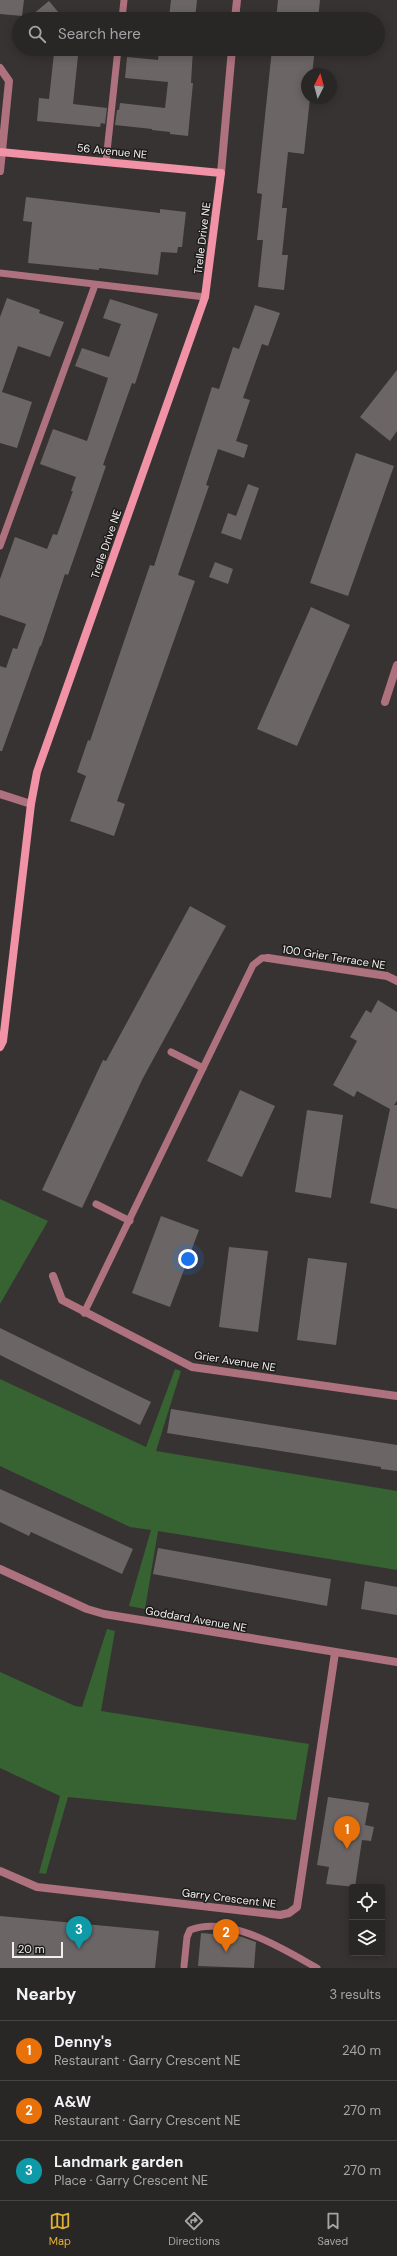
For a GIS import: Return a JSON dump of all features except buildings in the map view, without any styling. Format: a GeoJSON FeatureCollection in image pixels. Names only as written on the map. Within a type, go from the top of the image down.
{"type":"FeatureCollection","features":[{"type":"Feature","properties":{"kind":"street"},"geometry":{"type":"LineString","coordinates":[[235,12],[236,0]]}},
{"type":"Feature","properties":{"kind":"street","name":"Trelle Drive NE"},"geometry":{"type":"LineString","coordinates":[[1,1043],[31,804],[37,772],[205,297],[221,173],[231,56]]}},
{"type":"Feature","properties":{"kind":"street"},"geometry":{"type":"LineString","coordinates":[[0,68],[9,81],[0,171]]}},
{"type":"Feature","properties":{"kind":"street","name":"56 Avenue NE"},"geometry":{"type":"LineString","coordinates":[[2,152],[221,173]]}},
{"type":"Feature","properties":{"kind":"street"},"geometry":{"type":"LineString","coordinates":[[385,702],[397,665]]}},
{"type":"Feature","properties":{"kind":"street"},"geometry":{"type":"LineString","coordinates":[[0,794],[31,804]]}},
{"type":"Feature","properties":{"kind":"street","name":"100 Grier Terrace NE"},"geometry":{"type":"LineString","coordinates":[[268,958],[387,976],[397,981]]}},
{"type":"Feature","properties":{"kind":"street","name":"Grier Avenue NE"},"geometry":{"type":"LineString","coordinates":[[53,1276],[62,1300],[84,1313],[192,1366],[397,1396]]}},
{"type":"Feature","properties":{"kind":"street","name":"Goddard Avenue NE"},"geometry":{"type":"LineString","coordinates":[[0,1569],[87,1609],[104,1614],[397,1662]]}},
{"type":"Feature","properties":{"kind":"street","name":"Garry Crescent NE"},"geometry":{"type":"LineString","coordinates":[[0,1871],[37,1887],[280,1915],[289,1913],[297,1907],[335,1653]]}},
{"type":"Feature","properties":{"kind":"lane"},"geometry":{"type":"LineString","coordinates":[[123,12],[124,0]]}},
{"type":"Feature","properties":{"kind":"lane"},"geometry":{"type":"LineString","coordinates":[[106,161],[117,56]]}},
{"type":"Feature","properties":{"kind":"lane"},"geometry":{"type":"LineString","coordinates":[[0,273],[205,297]]}},
{"type":"Feature","properties":{"kind":"lane"},"geometry":{"type":"LineString","coordinates":[[0,546],[95,285]]}},
{"type":"Feature","properties":{"kind":"lane"},"geometry":{"type":"LineString","coordinates":[[84,1313],[253,965],[262,958],[268,958]]}},
{"type":"Feature","properties":{"kind":"lane"},"geometry":{"type":"LineString","coordinates":[[171,1052],[203,1068]]}},
{"type":"Feature","properties":{"kind":"lane"},"geometry":{"type":"LineString","coordinates":[[96,1204],[130,1221]]}},
{"type":"Feature","properties":{"kind":"lane"},"geometry":{"type":"LineString","coordinates":[[184,1966],[187,1937],[190,1930],[201,1926],[246,1932],[317,1968]]}},
{"type":"Feature","properties":{"kind":"green space"},"geometry":{"type":"Polygon","coordinates":[[[0,1199],[48,1221],[0,1304],[0,1199]]]}},
{"type":"Feature","properties":{"kind":"green space"},"geometry":{"type":"Polygon","coordinates":[[[175,1369],[181,1371],[156,1451],[397,1491],[397,1570],[158,1531],[145,1609],[129,1606],[151,1530],[130,1527],[0,1466],[0,1379],[146,1447],[175,1369]]]}},
{"type":"Feature","properties":{"kind":"green space"},"geometry":{"type":"Polygon","coordinates":[[[107,1629],[115,1631],[101,1711],[309,1744],[296,1820],[68,1797],[46,1874],[39,1873],[60,1796],[0,1768],[0,1672],[75,1706],[82,1707],[107,1629]]]}},
{"type":"Feature","properties":{"kind":"place","name":"Denny's"},"geometry":{"type":"Point","coordinates":[347,1849]}},
{"type":"Feature","properties":{"kind":"place","name":"Landmark garden"},"geometry":{"type":"Point","coordinates":[79,1949]}},
{"type":"Feature","properties":{"kind":"place","name":"A&W"},"geometry":{"type":"Point","coordinates":[226,1952]}}]}
